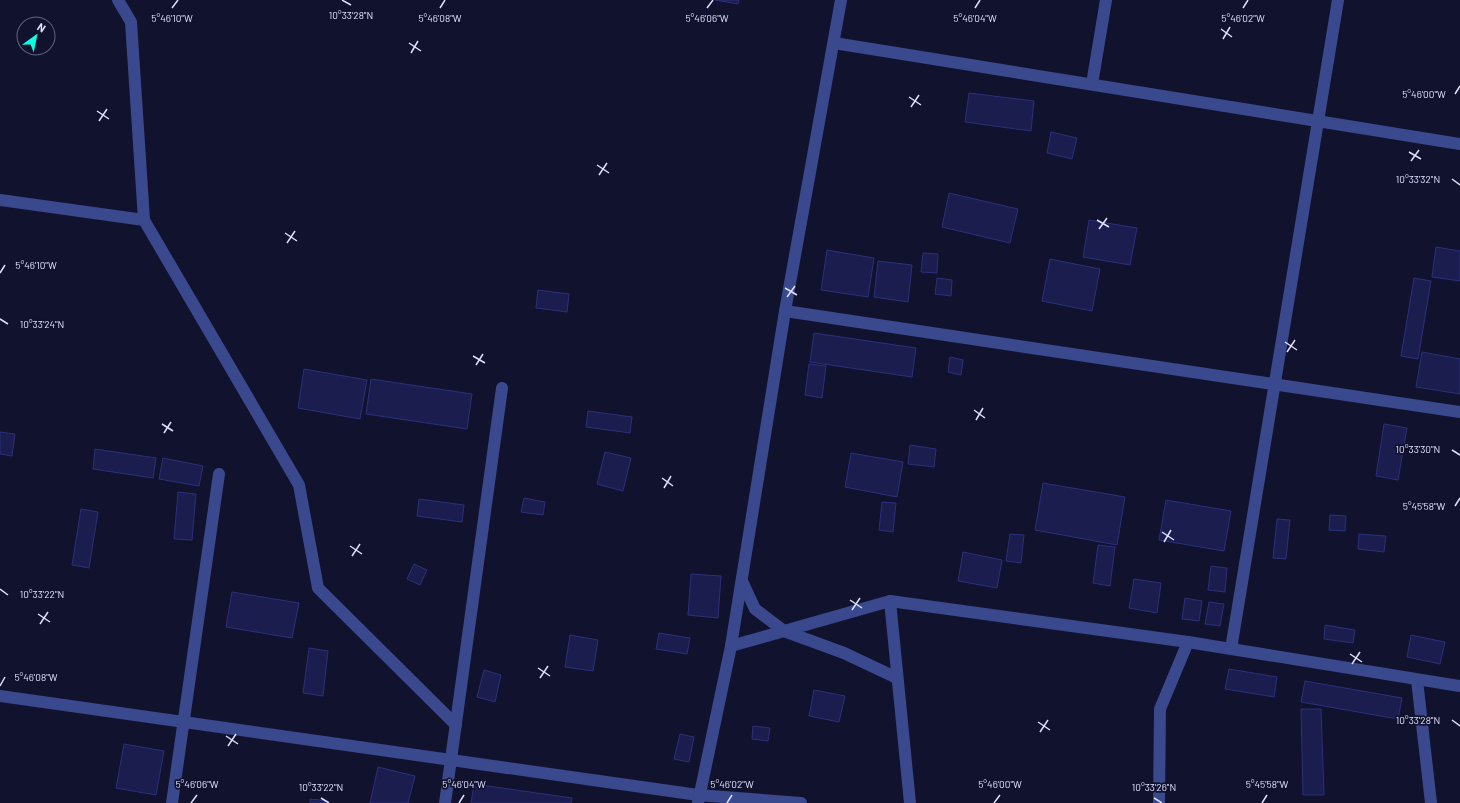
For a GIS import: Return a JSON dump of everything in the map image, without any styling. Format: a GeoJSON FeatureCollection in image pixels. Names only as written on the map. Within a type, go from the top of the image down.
{"type":"FeatureCollection","features":[{"type":"Feature","properties":{"kind":"street"},"geometry":{"type":"LineString","coordinates":[[118,0],[131,22],[144,220],[299,485],[318,588],[456,725]]}},
{"type":"Feature","properties":{"kind":"street"},"geometry":{"type":"LineString","coordinates":[[698,799],[731,646],[785,311],[841,0]]}},
{"type":"Feature","properties":{"kind":"street"},"geometry":{"type":"LineString","coordinates":[[1092,84],[1106,0]]}},
{"type":"Feature","properties":{"kind":"street"},"geometry":{"type":"LineString","coordinates":[[1231,649],[1338,0]]}},
{"type":"Feature","properties":{"kind":"street"},"geometry":{"type":"LineString","coordinates":[[834,42],[1460,144]]}},
{"type":"Feature","properties":{"kind":"street"},"geometry":{"type":"LineString","coordinates":[[0,200],[144,220]]}},
{"type":"Feature","properties":{"kind":"street"},"geometry":{"type":"LineString","coordinates":[[785,311],[1460,412]]}},
{"type":"Feature","properties":{"kind":"street"},"geometry":{"type":"LineString","coordinates":[[445,803],[502,388]]}},
{"type":"Feature","properties":{"kind":"street"},"geometry":{"type":"LineString","coordinates":[[172,803],[218,474]]}},
{"type":"Feature","properties":{"kind":"street"},"geometry":{"type":"LineString","coordinates":[[742,581],[755,609],[784,631],[844,653],[897,678]]}},
{"type":"Feature","properties":{"kind":"street"},"geometry":{"type":"LineString","coordinates":[[731,646],[890,601],[1188,642],[1460,686]]}},
{"type":"Feature","properties":{"kind":"street"},"geometry":{"type":"LineString","coordinates":[[890,601],[910,803]]}},
{"type":"Feature","properties":{"kind":"street"},"geometry":{"type":"LineString","coordinates":[[1159,803],[1160,709],[1188,642]]}},
{"type":"Feature","properties":{"kind":"street"},"geometry":{"type":"LineString","coordinates":[[1417,680],[1430,803]]}},
{"type":"Feature","properties":{"kind":"street"},"geometry":{"type":"LineString","coordinates":[[0,696],[451,760],[698,799],[801,803]]}},
{"type":"Feature","properties":{"kind":"building"},"geometry":{"type":"Polygon","coordinates":[[[715,0],[739,0],[738,4],[715,0]]]}},
{"type":"Feature","properties":{"kind":"building"},"geometry":{"type":"Polygon","coordinates":[[[969,93],[1034,101],[1031,131],[965,122],[969,93]]]}},
{"type":"Feature","properties":{"kind":"building"},"geometry":{"type":"Polygon","coordinates":[[[1051,132],[1077,138],[1072,159],[1047,153],[1051,132]]]}},
{"type":"Feature","properties":{"kind":"building"},"geometry":{"type":"Polygon","coordinates":[[[949,193],[1018,209],[1010,243],[942,227],[949,193]]]}},
{"type":"Feature","properties":{"kind":"building"},"geometry":{"type":"Polygon","coordinates":[[[1089,220],[1137,228],[1130,265],[1083,257],[1089,220]]]}},
{"type":"Feature","properties":{"kind":"building"},"geometry":{"type":"Polygon","coordinates":[[[1436,247],[1460,251],[1460,281],[1432,277],[1436,247]]]}},
{"type":"Feature","properties":{"kind":"building"},"geometry":{"type":"Polygon","coordinates":[[[827,250],[874,258],[868,297],[821,290],[827,250]]]}},
{"type":"Feature","properties":{"kind":"building"},"geometry":{"type":"Polygon","coordinates":[[[923,253],[938,254],[937,273],[921,272],[923,253]]]}},
{"type":"Feature","properties":{"kind":"building"},"geometry":{"type":"Polygon","coordinates":[[[1050,259],[1100,269],[1092,311],[1042,301],[1050,259]]]}},
{"type":"Feature","properties":{"kind":"building"},"geometry":{"type":"Polygon","coordinates":[[[878,261],[912,265],[908,302],[874,297],[878,261]]]}},
{"type":"Feature","properties":{"kind":"building"},"geometry":{"type":"Polygon","coordinates":[[[937,278],[952,280],[951,296],[935,294],[937,278]]]}},
{"type":"Feature","properties":{"kind":"building"},"geometry":{"type":"Polygon","coordinates":[[[1414,278],[1431,281],[1418,359],[1401,356],[1414,278]]]}},
{"type":"Feature","properties":{"kind":"building"},"geometry":{"type":"Polygon","coordinates":[[[538,290],[569,294],[567,312],[536,308],[538,290]]]}},
{"type":"Feature","properties":{"kind":"building"},"geometry":{"type":"Polygon","coordinates":[[[814,333],[916,348],[912,377],[810,362],[814,333]]]}},
{"type":"Feature","properties":{"kind":"building"},"geometry":{"type":"Polygon","coordinates":[[[1422,352],[1460,359],[1460,394],[1416,387],[1422,352]]]}},
{"type":"Feature","properties":{"kind":"building"},"geometry":{"type":"Polygon","coordinates":[[[950,357],[963,360],[961,375],[948,372],[950,357]]]}},
{"type":"Feature","properties":{"kind":"building"},"geometry":{"type":"Polygon","coordinates":[[[809,364],[826,366],[822,398],[805,395],[809,364]]]}},
{"type":"Feature","properties":{"kind":"building"},"geometry":{"type":"Polygon","coordinates":[[[304,369],[367,380],[360,419],[298,408],[304,369]]]}},
{"type":"Feature","properties":{"kind":"building"},"geometry":{"type":"Polygon","coordinates":[[[371,379],[472,394],[467,429],[366,414],[371,379]]]}},
{"type":"Feature","properties":{"kind":"building"},"geometry":{"type":"Polygon","coordinates":[[[588,411],[632,417],[630,433],[586,427],[588,411]]]}},
{"type":"Feature","properties":{"kind":"building"},"geometry":{"type":"Polygon","coordinates":[[[1384,424],[1407,428],[1398,480],[1376,476],[1384,424]]]}},
{"type":"Feature","properties":{"kind":"building"},"geometry":{"type":"Polygon","coordinates":[[[0,432],[15,434],[12,456],[0,454],[0,432]]]}},
{"type":"Feature","properties":{"kind":"building"},"geometry":{"type":"Polygon","coordinates":[[[910,445],[936,449],[934,467],[908,464],[910,445]]]}},
{"type":"Feature","properties":{"kind":"building"},"geometry":{"type":"Polygon","coordinates":[[[95,449],[156,458],[153,478],[93,469],[95,449]]]}},
{"type":"Feature","properties":{"kind":"building"},"geometry":{"type":"Polygon","coordinates":[[[605,452],[631,458],[623,491],[597,484],[605,452]]]}},
{"type":"Feature","properties":{"kind":"building"},"geometry":{"type":"Polygon","coordinates":[[[851,453],[903,462],[897,497],[845,487],[851,453]]]}},
{"type":"Feature","properties":{"kind":"building"},"geometry":{"type":"Polygon","coordinates":[[[163,458],[203,466],[199,486],[159,479],[163,458]]]}},
{"type":"Feature","properties":{"kind":"building"},"geometry":{"type":"Polygon","coordinates":[[[1043,483],[1125,497],[1117,545],[1035,530],[1043,483]]]}},
{"type":"Feature","properties":{"kind":"building"},"geometry":{"type":"Polygon","coordinates":[[[178,492],[196,494],[192,540],[174,539],[178,492]]]}},
{"type":"Feature","properties":{"kind":"building"},"geometry":{"type":"Polygon","coordinates":[[[524,498],[545,502],[543,515],[521,512],[524,498]]]}},
{"type":"Feature","properties":{"kind":"building"},"geometry":{"type":"Polygon","coordinates":[[[419,499],[464,505],[462,522],[417,516],[419,499]]]}},
{"type":"Feature","properties":{"kind":"building"},"geometry":{"type":"Polygon","coordinates":[[[1166,500],[1231,511],[1224,551],[1159,540],[1166,500]]]}},
{"type":"Feature","properties":{"kind":"building"},"geometry":{"type":"Polygon","coordinates":[[[882,502],[896,503],[893,532],[879,530],[882,502]]]}},
{"type":"Feature","properties":{"kind":"building"},"geometry":{"type":"Polygon","coordinates":[[[81,509],[98,512],[89,568],[72,565],[81,509]]]}},
{"type":"Feature","properties":{"kind":"building"},"geometry":{"type":"Polygon","coordinates":[[[1330,515],[1346,516],[1345,531],[1329,530],[1330,515]]]}},
{"type":"Feature","properties":{"kind":"building"},"geometry":{"type":"Polygon","coordinates":[[[1277,519],[1290,520],[1286,559],[1273,558],[1277,519]]]}},
{"type":"Feature","properties":{"kind":"building"},"geometry":{"type":"Polygon","coordinates":[[[1010,534],[1024,535],[1021,563],[1006,561],[1010,534]]]}},
{"type":"Feature","properties":{"kind":"building"},"geometry":{"type":"Polygon","coordinates":[[[1359,534],[1386,536],[1384,552],[1358,549],[1359,534]]]}},
{"type":"Feature","properties":{"kind":"building"},"geometry":{"type":"Polygon","coordinates":[[[1098,545],[1115,547],[1110,586],[1093,583],[1098,545]]]}},
{"type":"Feature","properties":{"kind":"building"},"geometry":{"type":"Polygon","coordinates":[[[963,552],[1002,560],[997,588],[958,581],[963,552]]]}},
{"type":"Feature","properties":{"kind":"building"},"geometry":{"type":"Polygon","coordinates":[[[414,564],[427,570],[420,585],[407,579],[414,564]]]}},
{"type":"Feature","properties":{"kind":"building"},"geometry":{"type":"Polygon","coordinates":[[[1211,566],[1227,568],[1225,592],[1208,590],[1211,566]]]}},
{"type":"Feature","properties":{"kind":"building"},"geometry":{"type":"Polygon","coordinates":[[[691,574],[721,576],[718,618],[688,615],[691,574]]]}},
{"type":"Feature","properties":{"kind":"building"},"geometry":{"type":"Polygon","coordinates":[[[1134,579],[1161,583],[1157,613],[1129,608],[1134,579]]]}},
{"type":"Feature","properties":{"kind":"building"},"geometry":{"type":"Polygon","coordinates":[[[232,592],[299,603],[292,638],[226,627],[232,592]]]}},
{"type":"Feature","properties":{"kind":"building"},"geometry":{"type":"Polygon","coordinates":[[[1185,598],[1202,601],[1199,621],[1182,619],[1185,598]]]}},
{"type":"Feature","properties":{"kind":"building"},"geometry":{"type":"Polygon","coordinates":[[[1209,602],[1224,604],[1220,626],[1205,624],[1209,602]]]}},
{"type":"Feature","properties":{"kind":"building"},"geometry":{"type":"Polygon","coordinates":[[[1325,625],[1355,630],[1353,643],[1324,639],[1325,625]]]}},
{"type":"Feature","properties":{"kind":"building"},"geometry":{"type":"Polygon","coordinates":[[[659,633],[690,638],[687,654],[656,649],[659,633]]]}},
{"type":"Feature","properties":{"kind":"building"},"geometry":{"type":"Polygon","coordinates":[[[570,635],[598,640],[593,671],[565,667],[570,635]]]}},
{"type":"Feature","properties":{"kind":"building"},"geometry":{"type":"Polygon","coordinates":[[[1411,635],[1445,642],[1440,664],[1407,657],[1411,635]]]}},
{"type":"Feature","properties":{"kind":"building"},"geometry":{"type":"Polygon","coordinates":[[[309,648],[328,651],[323,696],[303,693],[309,648]]]}},
{"type":"Feature","properties":{"kind":"building"},"geometry":{"type":"Polygon","coordinates":[[[1229,669],[1277,677],[1274,697],[1225,689],[1229,669]]]}},
{"type":"Feature","properties":{"kind":"building"},"geometry":{"type":"Polygon","coordinates":[[[484,670],[501,675],[495,702],[477,697],[484,670]]]}},
{"type":"Feature","properties":{"kind":"building"},"geometry":{"type":"Polygon","coordinates":[[[1305,681],[1402,698],[1398,719],[1301,702],[1305,681]]]}},
{"type":"Feature","properties":{"kind":"building"},"geometry":{"type":"Polygon","coordinates":[[[814,690],[845,696],[839,722],[809,716],[814,690]]]}},
{"type":"Feature","properties":{"kind":"building"},"geometry":{"type":"Polygon","coordinates":[[[1301,709],[1321,709],[1324,795],[1303,795],[1301,709]]]}},
{"type":"Feature","properties":{"kind":"building"},"geometry":{"type":"Polygon","coordinates":[[[753,726],[770,728],[768,741],[752,739],[753,726]]]}},
{"type":"Feature","properties":{"kind":"building"},"geometry":{"type":"Polygon","coordinates":[[[680,734],[694,737],[689,762],[674,759],[680,734]]]}},
{"type":"Feature","properties":{"kind":"building"},"geometry":{"type":"Polygon","coordinates":[[[124,744],[164,751],[156,795],[116,788],[124,744]]]}},
{"type":"Feature","properties":{"kind":"building"},"geometry":{"type":"Polygon","coordinates":[[[378,767],[415,776],[408,803],[370,803],[378,767]]]}},
{"type":"Feature","properties":{"kind":"building"},"geometry":{"type":"Polygon","coordinates":[[[474,784],[572,798],[571,803],[471,803],[474,784]]]}},
{"type":"Feature","properties":{"kind":"building"},"geometry":{"type":"Polygon","coordinates":[[[310,799],[328,801],[328,803],[310,803],[310,799]]]}}]}
